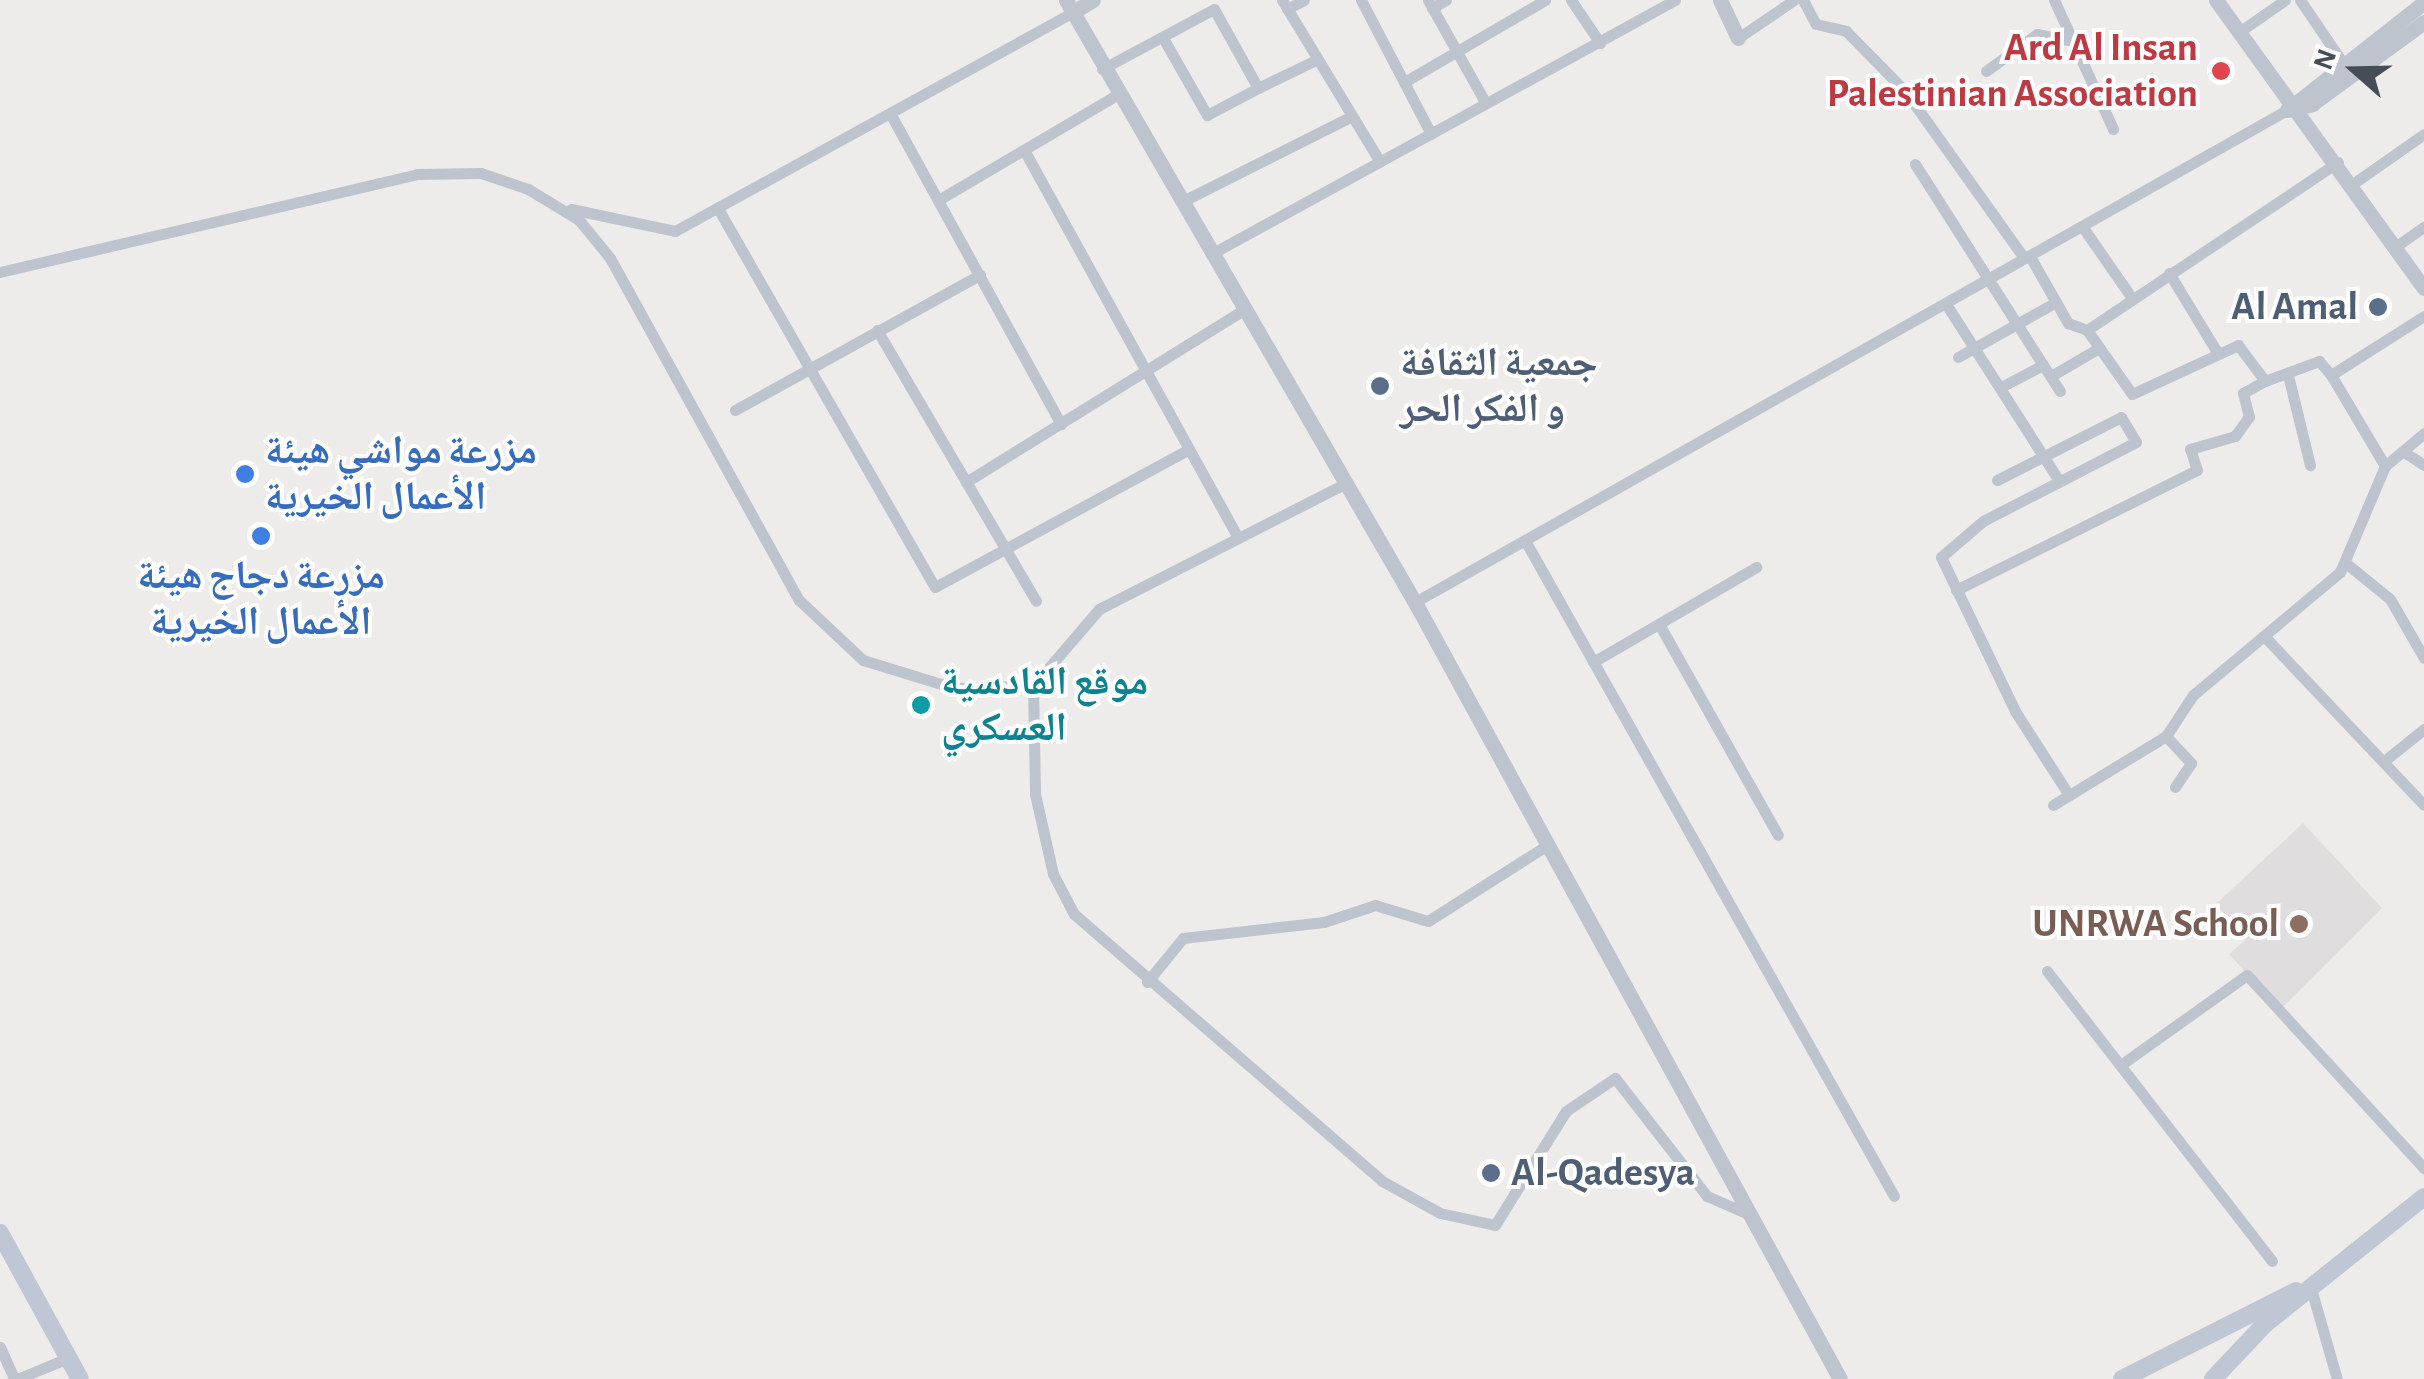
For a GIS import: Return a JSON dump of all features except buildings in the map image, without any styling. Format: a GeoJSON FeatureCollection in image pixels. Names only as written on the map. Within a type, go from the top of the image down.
{"type":"FeatureCollection","features":[{"type":"Feature","properties":{"kind":"main road"},"geometry":{"type":"LineString","coordinates":[[2213,1379],[2310,1286],[2424,1196]]}},
{"type":"Feature","properties":{"kind":"main road"},"geometry":{"type":"LineString","coordinates":[[0,1234],[80,1379]]}},
{"type":"Feature","properties":{"kind":"main road"},"geometry":{"type":"LineString","coordinates":[[2122,1379],[2310,1286]]}},
{"type":"Feature","properties":{"kind":"street"},"geometry":{"type":"LineString","coordinates":[[0,272],[417,174],[481,174],[562,206],[675,232],[720,212],[890,115],[1070,6],[1093,0]]}},
{"type":"Feature","properties":{"kind":"street"},"geometry":{"type":"LineString","coordinates":[[1304,0],[1284,5],[1380,162]]}},
{"type":"Feature","properties":{"kind":"street"},"geometry":{"type":"LineString","coordinates":[[1361,0],[1431,134]]}},
{"type":"Feature","properties":{"kind":"street"},"geometry":{"type":"LineString","coordinates":[[1446,0],[1430,4],[1484,102]]}},
{"type":"Feature","properties":{"kind":"street"},"geometry":{"type":"LineString","coordinates":[[1406,82],[1545,0]]}},
{"type":"Feature","properties":{"kind":"street"},"geometry":{"type":"LineString","coordinates":[[1571,0],[1600,43]]}},
{"type":"Feature","properties":{"kind":"street"},"geometry":{"type":"LineString","coordinates":[[1211,254],[1676,0]]}},
{"type":"Feature","properties":{"kind":"street"},"geometry":{"type":"LineString","coordinates":[[1720,0],[1738,38],[1776,5],[1794,0]]}},
{"type":"Feature","properties":{"kind":"street"},"geometry":{"type":"LineString","coordinates":[[1803,0],[1816,24],[1846,31],[1905,91],[2056,302],[2086,330],[2132,394],[2217,352],[2248,348],[2265,381]]}},
{"type":"Feature","properties":{"kind":"street"},"geometry":{"type":"LineString","coordinates":[[2054,0],[2113,129]]}},
{"type":"Feature","properties":{"kind":"street"},"geometry":{"type":"LineString","coordinates":[[2216,0],[2287,110],[2338,162],[2424,288]]}},
{"type":"Feature","properties":{"kind":"street"},"geometry":{"type":"LineString","coordinates":[[2238,32],[2285,0]]}},
{"type":"Feature","properties":{"kind":"street"},"geometry":{"type":"LineString","coordinates":[[2300,0],[2340,60]]}},
{"type":"Feature","properties":{"kind":"street"},"geometry":{"type":"LineString","coordinates":[[1414,602],[2084,229],[2287,110],[2340,60],[2424,2]]}},
{"type":"Feature","properties":{"kind":"street"},"geometry":{"type":"LineString","coordinates":[[1070,6],[1102,69],[1414,602],[1544,846],[1753,1216],[1840,1379]]}},
{"type":"Feature","properties":{"kind":"street"},"geometry":{"type":"LineString","coordinates":[[1102,69],[1214,9],[1258,88]]}},
{"type":"Feature","properties":{"kind":"street"},"geometry":{"type":"LineString","coordinates":[[2287,110],[2312,104],[2424,22]]}},
{"type":"Feature","properties":{"kind":"street"},"geometry":{"type":"LineString","coordinates":[[1986,71],[2037,34],[2072,41]]}},
{"type":"Feature","properties":{"kind":"street"},"geometry":{"type":"LineString","coordinates":[[1163,38],[1208,115],[1316,60]]}},
{"type":"Feature","properties":{"kind":"street"},"geometry":{"type":"LineString","coordinates":[[940,199],[1118,94]]}},
{"type":"Feature","properties":{"kind":"street"},"geometry":{"type":"LineString","coordinates":[[890,115],[1062,424]]}},
{"type":"Feature","properties":{"kind":"street"},"geometry":{"type":"LineString","coordinates":[[1183,202],[1350,117]]}},
{"type":"Feature","properties":{"kind":"street"},"geometry":{"type":"LineString","coordinates":[[2354,184],[2424,134]]}},
{"type":"Feature","properties":{"kind":"street"},"geometry":{"type":"LineString","coordinates":[[1024,150],[1238,538]]}},
{"type":"Feature","properties":{"kind":"street"},"geometry":{"type":"LineString","coordinates":[[2086,330],[2130,297],[2338,162]]}},
{"type":"Feature","properties":{"kind":"street"},"geometry":{"type":"LineString","coordinates":[[1916,164],[1992,277],[2060,391]]}},
{"type":"Feature","properties":{"kind":"street"},"geometry":{"type":"LineString","coordinates":[[562,206],[610,258],[706,421],[787,583],[825,629],[863,660],[915,679],[1032,686]]}},
{"type":"Feature","properties":{"kind":"street"},"geometry":{"type":"LineString","coordinates":[[720,212],[935,587],[1189,449]]}},
{"type":"Feature","properties":{"kind":"street"},"geometry":{"type":"LineString","coordinates":[[2395,247],[2424,228]]}},
{"type":"Feature","properties":{"kind":"street"},"geometry":{"type":"LineString","coordinates":[[2084,229],[2130,297]]}},
{"type":"Feature","properties":{"kind":"street"},"geometry":{"type":"LineString","coordinates":[[2168,273],[2217,352]]}},
{"type":"Feature","properties":{"kind":"street"},"geometry":{"type":"LineString","coordinates":[[735,410],[980,275]]}},
{"type":"Feature","properties":{"kind":"street"},"geometry":{"type":"LineString","coordinates":[[1958,357],[2056,302]]}},
{"type":"Feature","properties":{"kind":"street"},"geometry":{"type":"LineString","coordinates":[[1946,304],[2058,479]]}},
{"type":"Feature","properties":{"kind":"street"},"geometry":{"type":"LineString","coordinates":[[966,482],[1148,374],[1243,310]]}},
{"type":"Feature","properties":{"kind":"street"},"geometry":{"type":"LineString","coordinates":[[2331,375],[2424,316]]}},
{"type":"Feature","properties":{"kind":"street"},"geometry":{"type":"LineString","coordinates":[[877,330],[1036,601]]}},
{"type":"Feature","properties":{"kind":"street"},"geometry":{"type":"LineString","coordinates":[[2051,376],[2098,348]]}},
{"type":"Feature","properties":{"kind":"street"},"geometry":{"type":"LineString","coordinates":[[1956,590],[2197,470],[2190,449],[2235,436],[2250,417],[2243,393],[2319,361],[2385,466]]}},
{"type":"Feature","properties":{"kind":"street"},"geometry":{"type":"LineString","coordinates":[[2000,388],[2043,365]]}},
{"type":"Feature","properties":{"kind":"street"},"geometry":{"type":"LineString","coordinates":[[2288,376],[2310,465]]}},
{"type":"Feature","properties":{"kind":"street"},"geometry":{"type":"LineString","coordinates":[[1996,480],[2121,417],[2136,442],[2058,479],[1941,556],[2069,794]]}},
{"type":"Feature","properties":{"kind":"street"},"geometry":{"type":"LineString","coordinates":[[2053,805],[2166,736],[2205,680],[2265,637],[2347,564],[2385,466],[2424,433]]}},
{"type":"Feature","properties":{"kind":"street"},"geometry":{"type":"LineString","coordinates":[[2404,452],[2424,465]]}},
{"type":"Feature","properties":{"kind":"street"},"geometry":{"type":"LineString","coordinates":[[1344,484],[1099,609],[1032,686],[1034,794],[1053,874],[1074,914],[1147,982],[1382,1181],[1440,1213],[1494,1225],[1566,1111],[1616,1078],[1707,1196],[1753,1216]]}},
{"type":"Feature","properties":{"kind":"street"},"geometry":{"type":"LineString","coordinates":[[1526,544],[1894,1196]]}},
{"type":"Feature","properties":{"kind":"street"},"geometry":{"type":"LineString","coordinates":[[2347,564],[2390,599],[2424,658]]}},
{"type":"Feature","properties":{"kind":"street"},"geometry":{"type":"LineString","coordinates":[[1593,662],[1756,567]]}},
{"type":"Feature","properties":{"kind":"street"},"geometry":{"type":"LineString","coordinates":[[1659,624],[1778,835]]}},
{"type":"Feature","properties":{"kind":"street"},"geometry":{"type":"LineString","coordinates":[[2265,637],[2424,805]]}},
{"type":"Feature","properties":{"kind":"street"},"geometry":{"type":"LineString","coordinates":[[2384,761],[2424,729]]}},
{"type":"Feature","properties":{"kind":"street"},"geometry":{"type":"LineString","coordinates":[[2166,736],[2191,763],[2174,787]]}},
{"type":"Feature","properties":{"kind":"street"},"geometry":{"type":"LineString","coordinates":[[1147,982],[1183,938],[1324,922],[1375,905],[1428,921],[1544,846]]}},
{"type":"Feature","properties":{"kind":"street"},"geometry":{"type":"LineString","coordinates":[[2047,970],[2272,1261]]}},
{"type":"Feature","properties":{"kind":"street"},"geometry":{"type":"LineString","coordinates":[[2122,1064],[2248,975],[2424,1168]]}},
{"type":"Feature","properties":{"kind":"street"},"geometry":{"type":"LineString","coordinates":[[2310,1286],[2337,1379]]}},
{"type":"Feature","properties":{"kind":"street"},"geometry":{"type":"LineString","coordinates":[[0,1347],[16,1379],[68,1358]]}},
{"type":"Feature","properties":{"kind":"shaded area","name":"UNRWA School"},"geometry":{"type":"Polygon","coordinates":[[[2303,823],[2382,908],[2280,1010],[2229,954],[2245,940],[2216,904],[2303,823]]]}},
{"type":"Feature","properties":{"kind":"place","name":"Ard Al Insan Palestinian Association"},"geometry":{"type":"Point","coordinates":[2221,71]}},
{"type":"Feature","properties":{"kind":"place","name":"Al Amal"},"geometry":{"type":"Point","coordinates":[2378,307]}},
{"type":"Feature","properties":{"kind":"place","name":"جمعية الثقافة و الفكر الحر"},"geometry":{"type":"Point","coordinates":[1380,386]}},
{"type":"Feature","properties":{"kind":"place","name":"مزرعة مواشي هيئة الأعمال الخيرية"},"geometry":{"type":"Point","coordinates":[245,474]}},
{"type":"Feature","properties":{"kind":"place","name":"مزرعة دجاج هيئة الأعمال الخيرية"},"geometry":{"type":"Point","coordinates":[261,536]}},
{"type":"Feature","properties":{"kind":"place","name":"موقع القادسية العسكري"},"geometry":{"type":"Point","coordinates":[921,705]}},
{"type":"Feature","properties":{"kind":"place","name":"UNRWA School"},"geometry":{"type":"Point","coordinates":[2299,924]}},
{"type":"Feature","properties":{"kind":"place","name":"Al-Qadesya"},"geometry":{"type":"Point","coordinates":[1491,1173]}}]}
